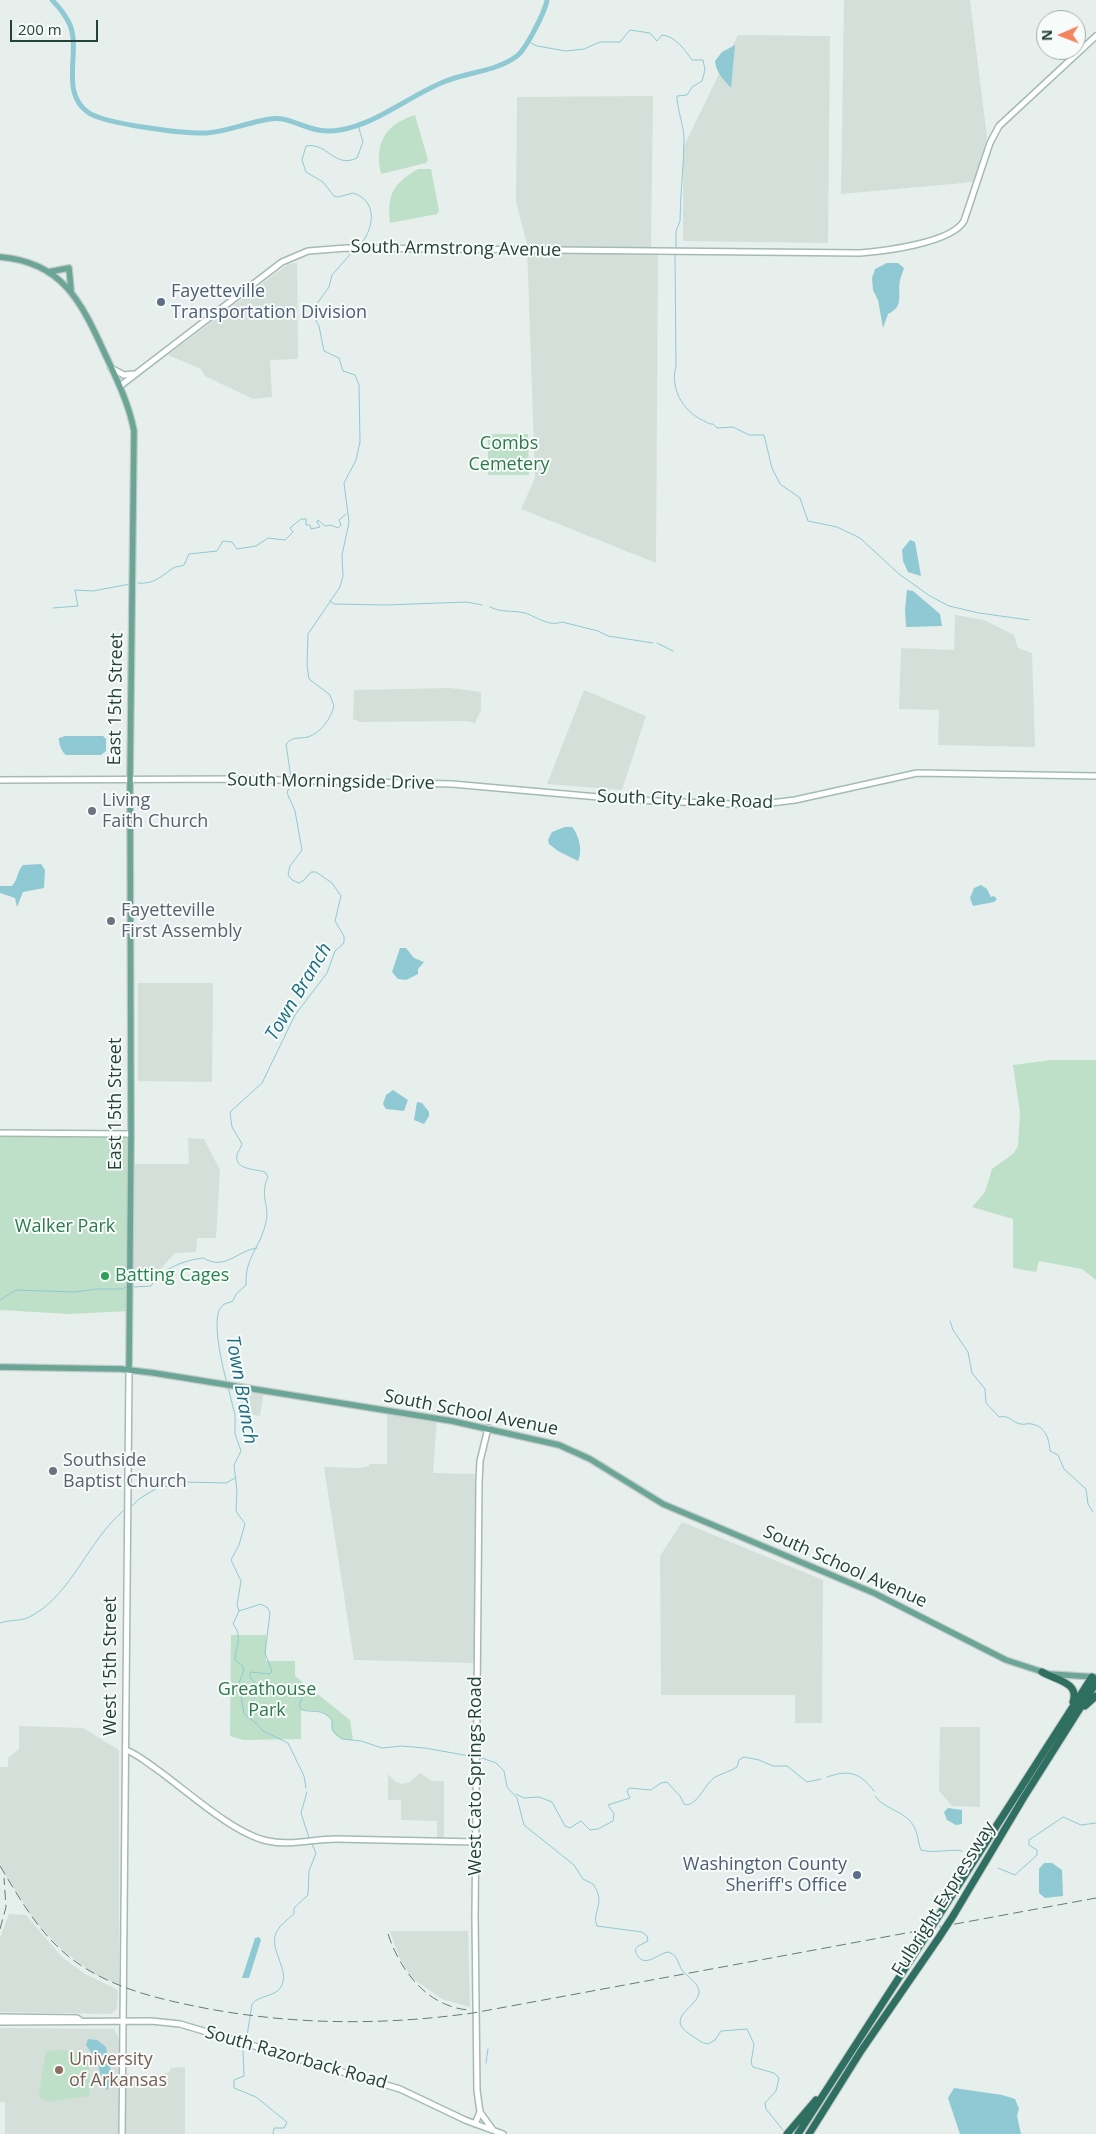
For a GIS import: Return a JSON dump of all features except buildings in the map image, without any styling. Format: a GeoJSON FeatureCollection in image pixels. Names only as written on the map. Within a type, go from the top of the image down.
{"type":"FeatureCollection","features":[{"type":"Feature","properties":{"kind":"highway"},"geometry":{"type":"LineString","coordinates":[[1042,1672],[1066,1682],[1074,1693],[1073,1702],[1054,1735]]}},
{"type":"Feature","properties":{"kind":"highway"},"geometry":{"type":"LineString","coordinates":[[1054,1735],[1094,1677]]}},
{"type":"Feature","properties":{"kind":"highway","name":"Fulbright Expressway"},"geometry":{"type":"LineString","coordinates":[[808,2134],[953,1916],[1024,1797],[1074,1720],[1094,1686],[1094,1677]]}},
{"type":"Feature","properties":{"kind":"highway"},"geometry":{"type":"LineString","coordinates":[[1074,1720],[1096,1696]]}},
{"type":"Feature","properties":{"kind":"highway","name":"Fulbright Expressway"},"geometry":{"type":"LineString","coordinates":[[798,2134],[1054,1735]]}},
{"type":"Feature","properties":{"kind":"highway"},"geometry":{"type":"LineString","coordinates":[[787,2134],[838,2072]]}},
{"type":"Feature","properties":{"kind":"main road","name":"East 15th Street"},"geometry":{"type":"LineString","coordinates":[[0,257],[26,262],[48,272],[71,290],[86,313],[120,386],[131,414],[135,436],[130,780],[130,1198]]}},
{"type":"Feature","properties":{"kind":"main road"},"geometry":{"type":"LineString","coordinates":[[48,272],[69,268],[71,290]]}},
{"type":"Feature","properties":{"kind":"main road","name":"West 15th Street"},"geometry":{"type":"LineString","coordinates":[[129,1370],[130,1198]]}},
{"type":"Feature","properties":{"kind":"main road","name":"South School Avenue"},"geometry":{"type":"LineString","coordinates":[[0,1367],[129,1370],[488,1428],[549,1442],[574,1451],[663,1504],[874,1593],[1006,1660],[1042,1672],[1094,1677]]}},
{"type":"Feature","properties":{"kind":"street","name":"South Armstrong Avenue"},"geometry":{"type":"LineString","coordinates":[[120,386],[282,262],[308,251],[348,248],[860,253],[898,248],[957,230],[964,221],[993,136],[1004,120],[1096,36]]}},
{"type":"Feature","properties":{"kind":"street"},"geometry":{"type":"LineString","coordinates":[[111,368],[124,375],[135,374]]}},
{"type":"Feature","properties":{"kind":"street","name":"South City Lake Road"},"geometry":{"type":"LineString","coordinates":[[452,784],[632,800],[755,805],[800,799],[898,775],[917,773],[1096,776]]}},
{"type":"Feature","properties":{"kind":"street","name":"South Morningside Drive"},"geometry":{"type":"LineString","coordinates":[[0,780],[297,780],[452,784]]}},
{"type":"Feature","properties":{"kind":"street"},"geometry":{"type":"LineString","coordinates":[[0,1133],[131,1134]]}},
{"type":"Feature","properties":{"kind":"street","name":"West 15th Street"},"geometry":{"type":"LineString","coordinates":[[122,2134],[129,1370]]}},
{"type":"Feature","properties":{"kind":"street","name":"West Cato Springs Road"},"geometry":{"type":"LineString","coordinates":[[475,2124],[480,2112],[477,2082],[476,1842],[479,1474],[488,1428]]}},
{"type":"Feature","properties":{"kind":"street"},"geometry":{"type":"LineString","coordinates":[[126,1750],[245,1832],[261,1840],[277,1843],[336,1839],[476,1842]]}},
{"type":"Feature","properties":{"kind":"street","name":"South Razorback Road"},"geometry":{"type":"LineString","coordinates":[[0,2017],[77,2018],[80,2020],[180,2024],[400,2089],[475,2124],[503,2134]]}},
{"type":"Feature","properties":{"kind":"street","name":"South Razorback Road"},"geometry":{"type":"LineString","coordinates":[[0,2022],[77,2023],[80,2020]]}},
{"type":"Feature","properties":{"kind":"street"},"geometry":{"type":"LineString","coordinates":[[480,2112],[493,2130]]}},
{"type":"Feature","properties":{"kind":"shaded area"},"geometry":{"type":"Polygon","coordinates":[[[844,0],[970,0],[987,137],[974,182],[841,194],[844,0]]]}},
{"type":"Feature","properties":{"kind":"shaded area"},"geometry":{"type":"Polygon","coordinates":[[[738,35],[830,36],[828,243],[683,241],[683,148],[738,35]]]}},
{"type":"Feature","properties":{"kind":"shaded area"},"geometry":{"type":"Polygon","coordinates":[[[653,96],[651,251],[658,251],[656,563],[521,509],[535,478],[527,244],[516,202],[517,97],[653,96]]]}},
{"type":"Feature","properties":{"kind":"shaded area"},"geometry":{"type":"Polygon","coordinates":[[[297,263],[298,359],[270,360],[272,397],[253,399],[205,376],[201,369],[168,355],[288,264],[297,263]]]}},
{"type":"Feature","properties":{"kind":"shaded area"},"geometry":{"type":"Polygon","coordinates":[[[955,615],[984,620],[1014,635],[1018,648],[1032,653],[1035,747],[938,745],[939,710],[899,709],[901,648],[954,650],[955,615]]]}},
{"type":"Feature","properties":{"kind":"shaded area"},"geometry":{"type":"Polygon","coordinates":[[[450,688],[481,692],[481,710],[475,723],[466,721],[360,722],[353,719],[354,690],[450,688]]]}},
{"type":"Feature","properties":{"kind":"shaded area"},"geometry":{"type":"Polygon","coordinates":[[[584,690],[646,716],[622,790],[547,784],[584,690]]]}},
{"type":"Feature","properties":{"kind":"shaded area"},"geometry":{"type":"Polygon","coordinates":[[[138,983],[213,983],[212,1082],[138,1081],[138,983]]]}},
{"type":"Feature","properties":{"kind":"shaded area"},"geometry":{"type":"Polygon","coordinates":[[[188,1138],[204,1139],[220,1170],[216,1238],[197,1238],[196,1252],[175,1253],[158,1272],[130,1273],[131,1164],[189,1164],[188,1138]]]}},
{"type":"Feature","properties":{"kind":"shaded area"},"geometry":{"type":"Polygon","coordinates":[[[245,1388],[264,1391],[260,1416],[245,1413],[241,1401],[245,1388]]]}},
{"type":"Feature","properties":{"kind":"shaded area"},"geometry":{"type":"Polygon","coordinates":[[[387,1410],[437,1418],[433,1473],[475,1474],[475,1663],[354,1660],[324,1467],[360,1468],[369,1466],[369,1464],[387,1464],[387,1410]]]}},
{"type":"Feature","properties":{"kind":"shaded area"},"geometry":{"type":"Polygon","coordinates":[[[682,1522],[823,1580],[822,1723],[795,1723],[795,1695],[661,1695],[660,1556],[682,1522]]]}},
{"type":"Feature","properties":{"kind":"shaded area"},"geometry":{"type":"Polygon","coordinates":[[[19,1726],[83,1728],[119,1750],[119,1978],[124,1980],[124,1987],[94,1974],[60,1948],[35,1921],[0,1866],[0,1767],[8,1767],[8,1758],[19,1749],[19,1726]]]}},
{"type":"Feature","properties":{"kind":"shaded area"},"geometry":{"type":"Polygon","coordinates":[[[940,1727],[980,1727],[980,1807],[952,1806],[939,1791],[940,1727]]]}},
{"type":"Feature","properties":{"kind":"shaded area"},"geometry":{"type":"Polygon","coordinates":[[[420,1773],[432,1781],[444,1781],[444,1841],[437,1841],[437,1821],[401,1820],[401,1800],[388,1800],[388,1774],[396,1782],[402,1784],[410,1782],[420,1773]]]}},
{"type":"Feature","properties":{"kind":"shaded area","name":"University of Arkansas"},"geometry":{"type":"Polygon","coordinates":[[[9,1914],[26,1915],[62,1957],[85,1974],[118,1990],[117,2009],[111,2014],[0,2012],[0,1938],[9,1914]]]}},
{"type":"Feature","properties":{"kind":"shaded area"},"geometry":{"type":"Polygon","coordinates":[[[390,1931],[468,1931],[470,2007],[442,1999],[411,1977],[399,1957],[390,1931]]]}},
{"type":"Feature","properties":{"kind":"shaded area","name":"University of Arkansas"},"geometry":{"type":"Polygon","coordinates":[[[0,2028],[114,2029],[119,2039],[118,2134],[5,2134],[5,2102],[0,2102],[0,2028]]]}},
{"type":"Feature","properties":{"kind":"shaded area"},"geometry":{"type":"Polygon","coordinates":[[[185,2067],[185,2134],[122,2134],[122,2072],[152,2078],[169,2072],[171,2068],[185,2067]]]}},
{"type":"Feature","properties":{"kind":"green space"},"geometry":{"type":"Polygon","coordinates":[[[415,115],[428,160],[426,163],[381,174],[379,153],[384,137],[396,124],[415,115]]]}},
{"type":"Feature","properties":{"kind":"green space"},"geometry":{"type":"Polygon","coordinates":[[[418,169],[431,169],[439,211],[437,214],[390,223],[390,204],[394,190],[397,185],[418,169]]]}},
{"type":"Feature","properties":{"kind":"green space","name":"Combs Cemetery"},"geometry":{"type":"Polygon","coordinates":[[[488,434],[528,434],[529,475],[488,475],[488,434]]]}},
{"type":"Feature","properties":{"kind":"green space"},"geometry":{"type":"Polygon","coordinates":[[[1051,1060],[1096,1060],[1096,1280],[1082,1269],[1039,1261],[1036,1272],[1013,1268],[1013,1219],[972,1207],[985,1192],[992,1169],[1014,1153],[1018,1146],[1020,1112],[1013,1065],[1051,1060]]]}},
{"type":"Feature","properties":{"kind":"green space","name":"Walker Park"},"geometry":{"type":"Polygon","coordinates":[[[0,1133],[131,1134],[130,1311],[69,1314],[0,1310],[0,1133]]]}},
{"type":"Feature","properties":{"kind":"green space","name":"Greathouse Park"},"geometry":{"type":"Polygon","coordinates":[[[231,1635],[266,1635],[266,1661],[295,1661],[295,1676],[350,1720],[353,1740],[336,1736],[332,1729],[332,1720],[321,1711],[301,1710],[301,1739],[244,1740],[230,1736],[231,1635]]]}},
{"type":"Feature","properties":{"kind":"green space"},"geometry":{"type":"Polygon","coordinates":[[[58,2050],[77,2053],[87,2062],[90,2077],[89,2096],[49,2102],[41,2098],[39,2092],[46,2052],[58,2050]]]}},
{"type":"Feature","properties":{"kind":"water"},"geometry":{"type":"Polygon","coordinates":[[[735,45],[731,88],[719,73],[715,61],[722,52],[735,45]]]}},
{"type":"Feature","properties":{"kind":"water"},"geometry":{"type":"Polygon","coordinates":[[[887,263],[898,263],[904,268],[899,285],[897,307],[888,314],[883,328],[878,300],[873,290],[872,278],[875,269],[887,263]]]}},
{"type":"Feature","properties":{"kind":"water"},"geometry":{"type":"Polygon","coordinates":[[[910,540],[915,542],[921,576],[908,572],[903,561],[902,550],[910,540]]]}},
{"type":"Feature","properties":{"kind":"water"},"geometry":{"type":"Polygon","coordinates":[[[907,590],[913,591],[940,614],[942,626],[906,627],[907,590]]]}},
{"type":"Feature","properties":{"kind":"water"},"geometry":{"type":"Polygon","coordinates":[[[65,736],[103,736],[106,739],[106,751],[101,755],[66,755],[62,750],[59,740],[59,738],[65,736]]]}},
{"type":"Feature","properties":{"kind":"water"},"geometry":{"type":"Polygon","coordinates":[[[565,827],[572,827],[578,839],[580,853],[578,861],[549,844],[548,840],[552,832],[565,827]]]}},
{"type":"Feature","properties":{"kind":"water"},"geometry":{"type":"Polygon","coordinates":[[[41,864],[45,870],[44,888],[23,892],[17,907],[15,898],[0,893],[0,886],[12,886],[23,865],[41,864]]]}},
{"type":"Feature","properties":{"kind":"water"},"geometry":{"type":"Polygon","coordinates":[[[981,885],[987,889],[991,897],[994,896],[997,899],[994,902],[973,906],[970,898],[974,888],[981,885]]]}},
{"type":"Feature","properties":{"kind":"water"},"geometry":{"type":"Polygon","coordinates":[[[400,948],[406,948],[414,958],[424,962],[418,969],[418,974],[406,980],[398,979],[392,972],[400,948]]]}},
{"type":"Feature","properties":{"kind":"water"},"geometry":{"type":"Polygon","coordinates":[[[393,1090],[408,1100],[404,1111],[386,1109],[383,1104],[386,1095],[393,1090]]]}},
{"type":"Feature","properties":{"kind":"water"},"geometry":{"type":"Polygon","coordinates":[[[417,1102],[422,1103],[429,1112],[429,1116],[424,1124],[414,1120],[417,1102]]]}},
{"type":"Feature","properties":{"kind":"water"},"geometry":{"type":"Polygon","coordinates":[[[948,1808],[962,1810],[962,1824],[956,1825],[947,1820],[944,1812],[948,1808]]]}},
{"type":"Feature","properties":{"kind":"water"},"geometry":{"type":"Polygon","coordinates":[[[1044,1863],[1052,1863],[1062,1870],[1063,1896],[1045,1898],[1039,1893],[1039,1869],[1044,1863]]]}},
{"type":"Feature","properties":{"kind":"water"},"geometry":{"type":"Polygon","coordinates":[[[259,1937],[261,1940],[249,1978],[242,1978],[255,1938],[259,1937]]]}},
{"type":"Feature","properties":{"kind":"water"},"geometry":{"type":"Polygon","coordinates":[[[88,2039],[97,2040],[106,2047],[111,2072],[108,2090],[104,2087],[97,2061],[86,2045],[88,2039]]]}},
{"type":"Feature","properties":{"kind":"water"},"geometry":{"type":"Polygon","coordinates":[[[954,2088],[1002,2095],[1015,2099],[1019,2109],[1017,2116],[1021,2134],[960,2134],[948,2098],[954,2088]]]}},
{"type":"Feature","properties":{"kind":"waterway"},"geometry":{"type":"LineString","coordinates":[[52,0],[70,25],[73,36],[72,72],[75,95],[80,105],[89,113],[112,121],[146,128],[207,133],[270,119],[286,120],[311,128],[329,131],[340,130],[368,121],[446,81],[501,65],[517,56],[535,30],[547,0]]}},
{"type":"Feature","properties":{"kind":"waterway"},"geometry":{"type":"LineString","coordinates":[[529,42],[537,46],[566,51],[584,49],[600,42],[620,42],[630,30],[650,33],[657,41],[662,35],[667,36],[679,44],[692,60],[703,60],[705,70],[702,81],[692,87],[687,95],[677,96],[684,139],[680,221],[676,231],[676,248]]}},
{"type":"Feature","properties":{"kind":"waterway","name":"Town Branch"},"geometry":{"type":"LineString","coordinates":[[358,125],[363,142],[357,158],[342,160],[320,148],[306,146],[302,160],[306,172],[323,182],[334,196],[338,197],[353,193],[367,202],[370,209],[371,224],[359,246]]}},
{"type":"Feature","properties":{"kind":"waterway","name":"Town Branch"},"geometry":{"type":"LineString","coordinates":[[291,778],[286,744],[294,739],[313,735],[321,729],[328,720],[334,706],[330,695],[309,679],[307,665],[308,634],[340,587],[343,576],[342,555],[349,522],[344,483],[356,460],[360,442],[359,385],[355,375],[343,371],[339,358],[324,351],[319,326],[314,317],[316,305],[329,287],[332,275],[354,250]]}},
{"type":"Feature","properties":{"kind":"waterway"},"geometry":{"type":"LineString","coordinates":[[675,254],[675,382],[676,390],[683,404],[695,416],[713,424],[717,428],[733,427],[749,435],[764,435],[772,468],[780,484],[800,498],[808,521],[837,527],[860,538],[899,574],[930,596],[949,606],[979,613],[1029,620]]}},
{"type":"Feature","properties":{"kind":"waterway"},"geometry":{"type":"LineString","coordinates":[[138,583],[148,583],[161,577],[174,567],[184,565],[189,554],[217,551],[223,541],[232,542],[237,549],[256,546],[268,538],[285,540],[293,532],[290,528],[301,519],[306,519],[306,525],[310,525],[311,529],[320,527],[317,522],[318,520],[325,526],[331,525],[338,528],[341,525],[339,520],[346,514]]}},
{"type":"Feature","properties":{"kind":"waterway"},"geometry":{"type":"LineString","coordinates":[[53,608],[78,606],[75,590],[93,591],[130,584]]}},
{"type":"Feature","properties":{"kind":"waterway"},"geometry":{"type":"LineString","coordinates":[[330,601],[334,604],[386,605],[467,602],[482,605]]}},
{"type":"Feature","properties":{"kind":"waterway"},"geometry":{"type":"LineString","coordinates":[[490,607],[498,610],[525,613],[552,623],[562,622],[598,631],[608,636],[653,643]]}},
{"type":"Feature","properties":{"kind":"waterway"},"geometry":{"type":"LineString","coordinates":[[657,643],[673,651]]}},
{"type":"Feature","properties":{"kind":"waterway","name":"Town Branch"},"geometry":{"type":"LineString","coordinates":[[227,1383],[218,1343],[217,1320],[223,1305],[233,1301],[236,1294],[246,1285],[246,1275],[250,1259],[266,1222],[267,1210],[264,1190],[268,1177],[265,1172],[246,1168],[239,1164],[237,1155],[242,1144],[232,1127],[230,1112],[262,1083],[295,1015],[327,973],[335,951],[344,943],[344,936],[335,921],[341,896],[332,883],[316,872],[311,872],[299,883],[292,880],[288,875],[290,866],[302,850],[295,811],[287,793],[291,782]]}},
{"type":"Feature","properties":{"kind":"waterway"},"geometry":{"type":"LineString","coordinates":[[134,1287],[151,1286],[167,1270],[189,1261],[203,1258],[218,1262],[225,1261],[257,1248]]}},
{"type":"Feature","properties":{"kind":"waterway"},"geometry":{"type":"LineString","coordinates":[[0,1300],[16,1290],[74,1292],[97,1289],[122,1289],[126,1287]]}},
{"type":"Feature","properties":{"kind":"waterway"},"geometry":{"type":"LineString","coordinates":[[950,1321],[953,1330],[968,1352],[972,1373],[985,1389],[986,1403],[999,1417],[1008,1418],[1020,1424],[1032,1424],[1044,1431],[1048,1438],[1050,1451],[1058,1455],[1064,1469],[1086,1489],[1088,1504],[1093,1512]]}},
{"type":"Feature","properties":{"kind":"waterway","name":"Town Branch"},"geometry":{"type":"LineString","coordinates":[[228,1387],[235,1415],[235,1434],[241,1451],[234,1465],[237,1491],[236,1511],[245,1524],[239,1545],[231,1560],[241,1581],[237,1605],[239,1611],[233,1624],[238,1633],[235,1660],[242,1665],[244,1670],[239,1683],[244,1714],[263,1731],[288,1743],[304,1776],[306,1788]]}},
{"type":"Feature","properties":{"kind":"waterway"},"geometry":{"type":"LineString","coordinates":[[132,1506],[139,1499],[162,1485],[172,1488],[187,1482],[226,1483],[235,1478]]}},
{"type":"Feature","properties":{"kind":"waterway"},"geometry":{"type":"LineString","coordinates":[[0,1623],[29,1617],[47,1605],[59,1594],[100,1537],[123,1511]]}},
{"type":"Feature","properties":{"kind":"waterway"},"geometry":{"type":"LineString","coordinates":[[239,1611],[261,1604],[268,1608],[270,1613],[265,1653],[272,1671],[270,1674],[250,1672],[250,1677],[253,1681],[263,1690],[279,1696],[291,1691],[296,1692],[302,1698],[299,1705],[302,1710],[322,1712],[328,1716],[332,1720],[332,1730],[342,1739],[361,1741],[382,1748],[401,1746],[425,1748],[475,1757]]}},
{"type":"Feature","properties":{"kind":"waterway"},"geometry":{"type":"LineString","coordinates":[[479,1757],[496,1763],[504,1771],[507,1787],[517,1798],[524,1825],[574,1865],[583,1879],[593,1884],[599,1897],[596,1916],[597,1926],[642,1932],[647,1936],[648,1941],[638,1946],[635,1950],[642,1960],[650,1960],[668,1952],[676,1957],[682,1970],[697,1985],[699,1991],[698,1997],[681,2017],[680,2023],[683,2029],[699,2041],[708,2044],[715,2040],[721,2031],[747,2029],[754,2044],[751,2063],[753,2067],[774,2073],[779,2078],[776,2091],[765,2103],[766,2109],[783,2130]]}},
{"type":"Feature","properties":{"kind":"waterway"},"geometry":{"type":"LineString","coordinates":[[516,1794],[524,1798],[539,1797],[552,1802],[565,1826],[570,1828],[581,1821],[590,1830],[598,1829],[613,1821],[614,1814],[608,1805],[630,1798],[627,1791],[629,1788],[651,1790],[661,1783],[667,1782],[680,1796],[684,1804],[688,1805],[696,1800],[715,1777],[737,1767],[739,1760],[744,1757],[759,1760],[773,1766],[787,1766],[807,1782],[821,1779]]}},
{"type":"Feature","properties":{"kind":"waterway"},"geometry":{"type":"LineString","coordinates":[[827,1777],[842,1773],[854,1774],[864,1780],[874,1791]]}},
{"type":"Feature","properties":{"kind":"waterway","name":"Town Branch"},"geometry":{"type":"LineString","coordinates":[[307,1792],[301,1813],[309,1838]]}},
{"type":"Feature","properties":{"kind":"waterway"},"geometry":{"type":"LineString","coordinates":[[875,1796],[882,1803],[910,1821],[916,1832],[921,1850],[962,1851]]}},
{"type":"Feature","properties":{"kind":"waterway"},"geometry":{"type":"LineString","coordinates":[[998,1868],[1015,1875],[1037,1855],[1037,1850],[1029,1845],[1029,1840],[1063,1817],[1081,1825],[1096,1823]]}},
{"type":"Feature","properties":{"kind":"waterway","name":"Town Branch"},"geometry":{"type":"LineString","coordinates":[[247,2036],[252,2004],[275,1993],[281,1987],[283,1973],[275,1945],[275,1938],[280,1926],[294,1914],[294,1908],[308,1895],[309,1871],[316,1853],[312,1844]]}},
{"type":"Feature","properties":{"kind":"waterway","name":"Town Branch"},"geometry":{"type":"LineString","coordinates":[[243,2049],[244,2076],[234,2080],[234,2088],[256,2097],[287,2122],[284,2128],[274,2128],[273,2134]]}},
{"type":"Feature","properties":{"kind":"waterway"},"geometry":{"type":"LineString","coordinates":[[486,2063],[488,2049]]}},
{"type":"Feature","properties":{"kind":"railway"},"geometry":{"type":"LineString","coordinates":[[0,1866],[27,1909],[51,1940],[74,1961],[106,1979],[140,1993],[194,2006],[264,2017],[334,2022],[403,2020],[473,2013],[1096,1898]]}},
{"type":"Feature","properties":{"kind":"railway"},"geometry":{"type":"LineString","coordinates":[[0,1929],[6,1907],[4,1878]]}},
{"type":"Feature","properties":{"kind":"railway"},"geometry":{"type":"LineString","coordinates":[[388,1934],[400,1961],[418,1985],[441,2002],[469,2010]]}},
{"type":"Feature","properties":{"kind":"place","name":"Fayetteville Transportation Division"},"geometry":{"type":"Point","coordinates":[161,302]}},
{"type":"Feature","properties":{"kind":"place","name":"Living Faith Church"},"geometry":{"type":"Point","coordinates":[92,811]}},
{"type":"Feature","properties":{"kind":"place","name":"Fayetteville First Assembly"},"geometry":{"type":"Point","coordinates":[111,921]}},
{"type":"Feature","properties":{"kind":"place","name":"Batting Cages"},"geometry":{"type":"Point","coordinates":[105,1276]}},
{"type":"Feature","properties":{"kind":"place","name":"Southside Baptist Church"},"geometry":{"type":"Point","coordinates":[53,1471]}},
{"type":"Feature","properties":{"kind":"place","name":"Washington County Sheriff's Office"},"geometry":{"type":"Point","coordinates":[857,1875]}},
{"type":"Feature","properties":{"kind":"place","name":"University of Arkansas"},"geometry":{"type":"Point","coordinates":[59,2070]}}]}
